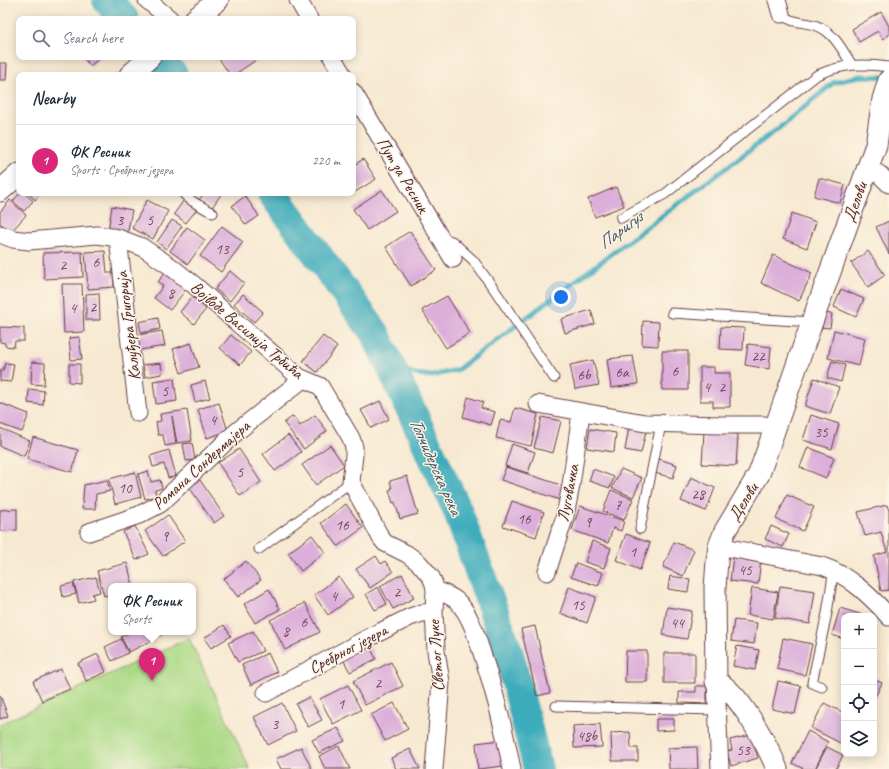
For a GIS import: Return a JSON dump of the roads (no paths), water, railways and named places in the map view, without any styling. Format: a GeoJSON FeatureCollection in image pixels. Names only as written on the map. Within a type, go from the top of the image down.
{"type":"FeatureCollection","features":[{"type":"Feature","properties":{"kind":"street"},"geometry":{"type":"LineString","coordinates":[[147,0],[166,16]]}},
{"type":"Feature","properties":{"kind":"street"},"geometry":{"type":"LineString","coordinates":[[199,16],[218,0]]}},
{"type":"Feature","properties":{"kind":"street"},"geometry":{"type":"LineString","coordinates":[[298,0],[307,16]]}},
{"type":"Feature","properties":{"kind":"street"},"geometry":{"type":"LineString","coordinates":[[334,60],[341,72]]}},
{"type":"Feature","properties":{"kind":"street","name":"Делови"},"geometry":{"type":"LineString","coordinates":[[720,769],[716,710],[715,588],[717,561],[720,546],[725,531],[759,474],[876,145],[886,89]]}},
{"type":"Feature","properties":{"kind":"street","name":"Пут за Ресник"},"geometry":{"type":"LineString","coordinates":[[356,97],[453,259]]}},
{"type":"Feature","properties":{"kind":"street"},"geometry":{"type":"LineString","coordinates":[[868,168],[879,174],[889,184]]}},
{"type":"Feature","properties":{"kind":"street"},"geometry":{"type":"LineString","coordinates":[[0,191],[16,177]]}},
{"type":"Feature","properties":{"kind":"street","name":"Војводе Василија Трбића"},"geometry":{"type":"LineString","coordinates":[[0,234],[29,241],[97,235],[118,238],[142,247],[170,266],[303,379],[320,386],[351,438],[354,447],[351,482]]}},
{"type":"Feature","properties":{"kind":"street","name":"Калуђера Григорија"},"geometry":{"type":"LineString","coordinates":[[118,238],[138,413]]}},
{"type":"Feature","properties":{"kind":"street","name":"Романа Сондермајера"},"geometry":{"type":"LineString","coordinates":[[89,532],[140,516],[160,504],[235,433],[303,379]]}},
{"type":"Feature","properties":{"kind":"street"},"geometry":{"type":"LineString","coordinates":[[538,404],[626,420],[661,424],[765,425],[776,427]]}},
{"type":"Feature","properties":{"kind":"street","name":"Луговачка"},"geometry":{"type":"LineString","coordinates":[[547,572],[564,516],[571,485],[581,412]]}},
{"type":"Feature","properties":{"kind":"street"},"geometry":{"type":"LineString","coordinates":[[351,482],[380,538],[419,563],[431,577],[435,590],[454,598],[464,610],[473,626],[498,708],[512,769]]}},
{"type":"Feature","properties":{"kind":"street","name":"Делови"},"geometry":{"type":"LineString","coordinates":[[720,546],[834,569],[865,592],[889,617]]}},
{"type":"Feature","properties":{"kind":"street","name":"Светог Луке"},"geometry":{"type":"LineString","coordinates":[[434,769],[441,682],[436,651],[434,612],[435,590]]}},
{"type":"Feature","properties":{"kind":"street","name":"Сребрног језера"},"geometry":{"type":"LineString","coordinates":[[266,693],[410,617],[422,612],[434,612]]}},
{"type":"Feature","properties":{"kind":"street"},"geometry":{"type":"LineString","coordinates":[[716,682],[724,686],[737,699],[767,748],[776,769]]}},
{"type":"Feature","properties":{"kind":"lane"},"geometry":{"type":"LineString","coordinates":[[779,7],[788,20],[816,25],[824,29],[830,34],[852,65]]}},
{"type":"Feature","properties":{"kind":"lane"},"geometry":{"type":"LineString","coordinates":[[621,218],[672,190],[817,75],[832,69],[852,65],[876,65],[889,67]]}},
{"type":"Feature","properties":{"kind":"lane"},"geometry":{"type":"LineString","coordinates":[[187,196],[212,213]]}},
{"type":"Feature","properties":{"kind":"lane"},"geometry":{"type":"LineString","coordinates":[[441,238],[452,241],[473,260],[524,332],[554,378]]}},
{"type":"Feature","properties":{"kind":"lane"},"geometry":{"type":"LineString","coordinates":[[672,314],[812,322]]}},
{"type":"Feature","properties":{"kind":"lane"},"geometry":{"type":"LineString","coordinates":[[640,530],[661,424]]}},
{"type":"Feature","properties":{"kind":"lane"},"geometry":{"type":"LineString","coordinates":[[259,550],[351,482]]}},
{"type":"Feature","properties":{"kind":"lane"},"geometry":{"type":"LineString","coordinates":[[822,687],[812,682],[827,613],[834,569]]}},
{"type":"Feature","properties":{"kind":"lane"},"geometry":{"type":"LineString","coordinates":[[556,706],[716,710]]}},
{"type":"Feature","properties":{"kind":"waterway","name":"Топчидерска река"},"geometry":{"type":"LineString","coordinates":[[107,0],[121,16]]}},
{"type":"Feature","properties":{"kind":"waterway","name":"Топчидерска река"},"geometry":{"type":"LineString","coordinates":[[160,60],[170,72]]}},
{"type":"Feature","properties":{"kind":"waterway","name":"Паригуз"},"geometry":{"type":"LineString","coordinates":[[390,365],[416,374],[432,376],[457,370],[779,128],[833,83],[859,76],[886,77]]}},
{"type":"Feature","properties":{"kind":"waterway","name":"Топчидерска река"},"geometry":{"type":"LineString","coordinates":[[274,196],[375,333],[457,509],[509,654],[538,769]]}},
{"type":"Feature","properties":{"kind":"place","name":"ФК Ресник"},"geometry":{"type":"Point","coordinates":[152,681]}}]}
